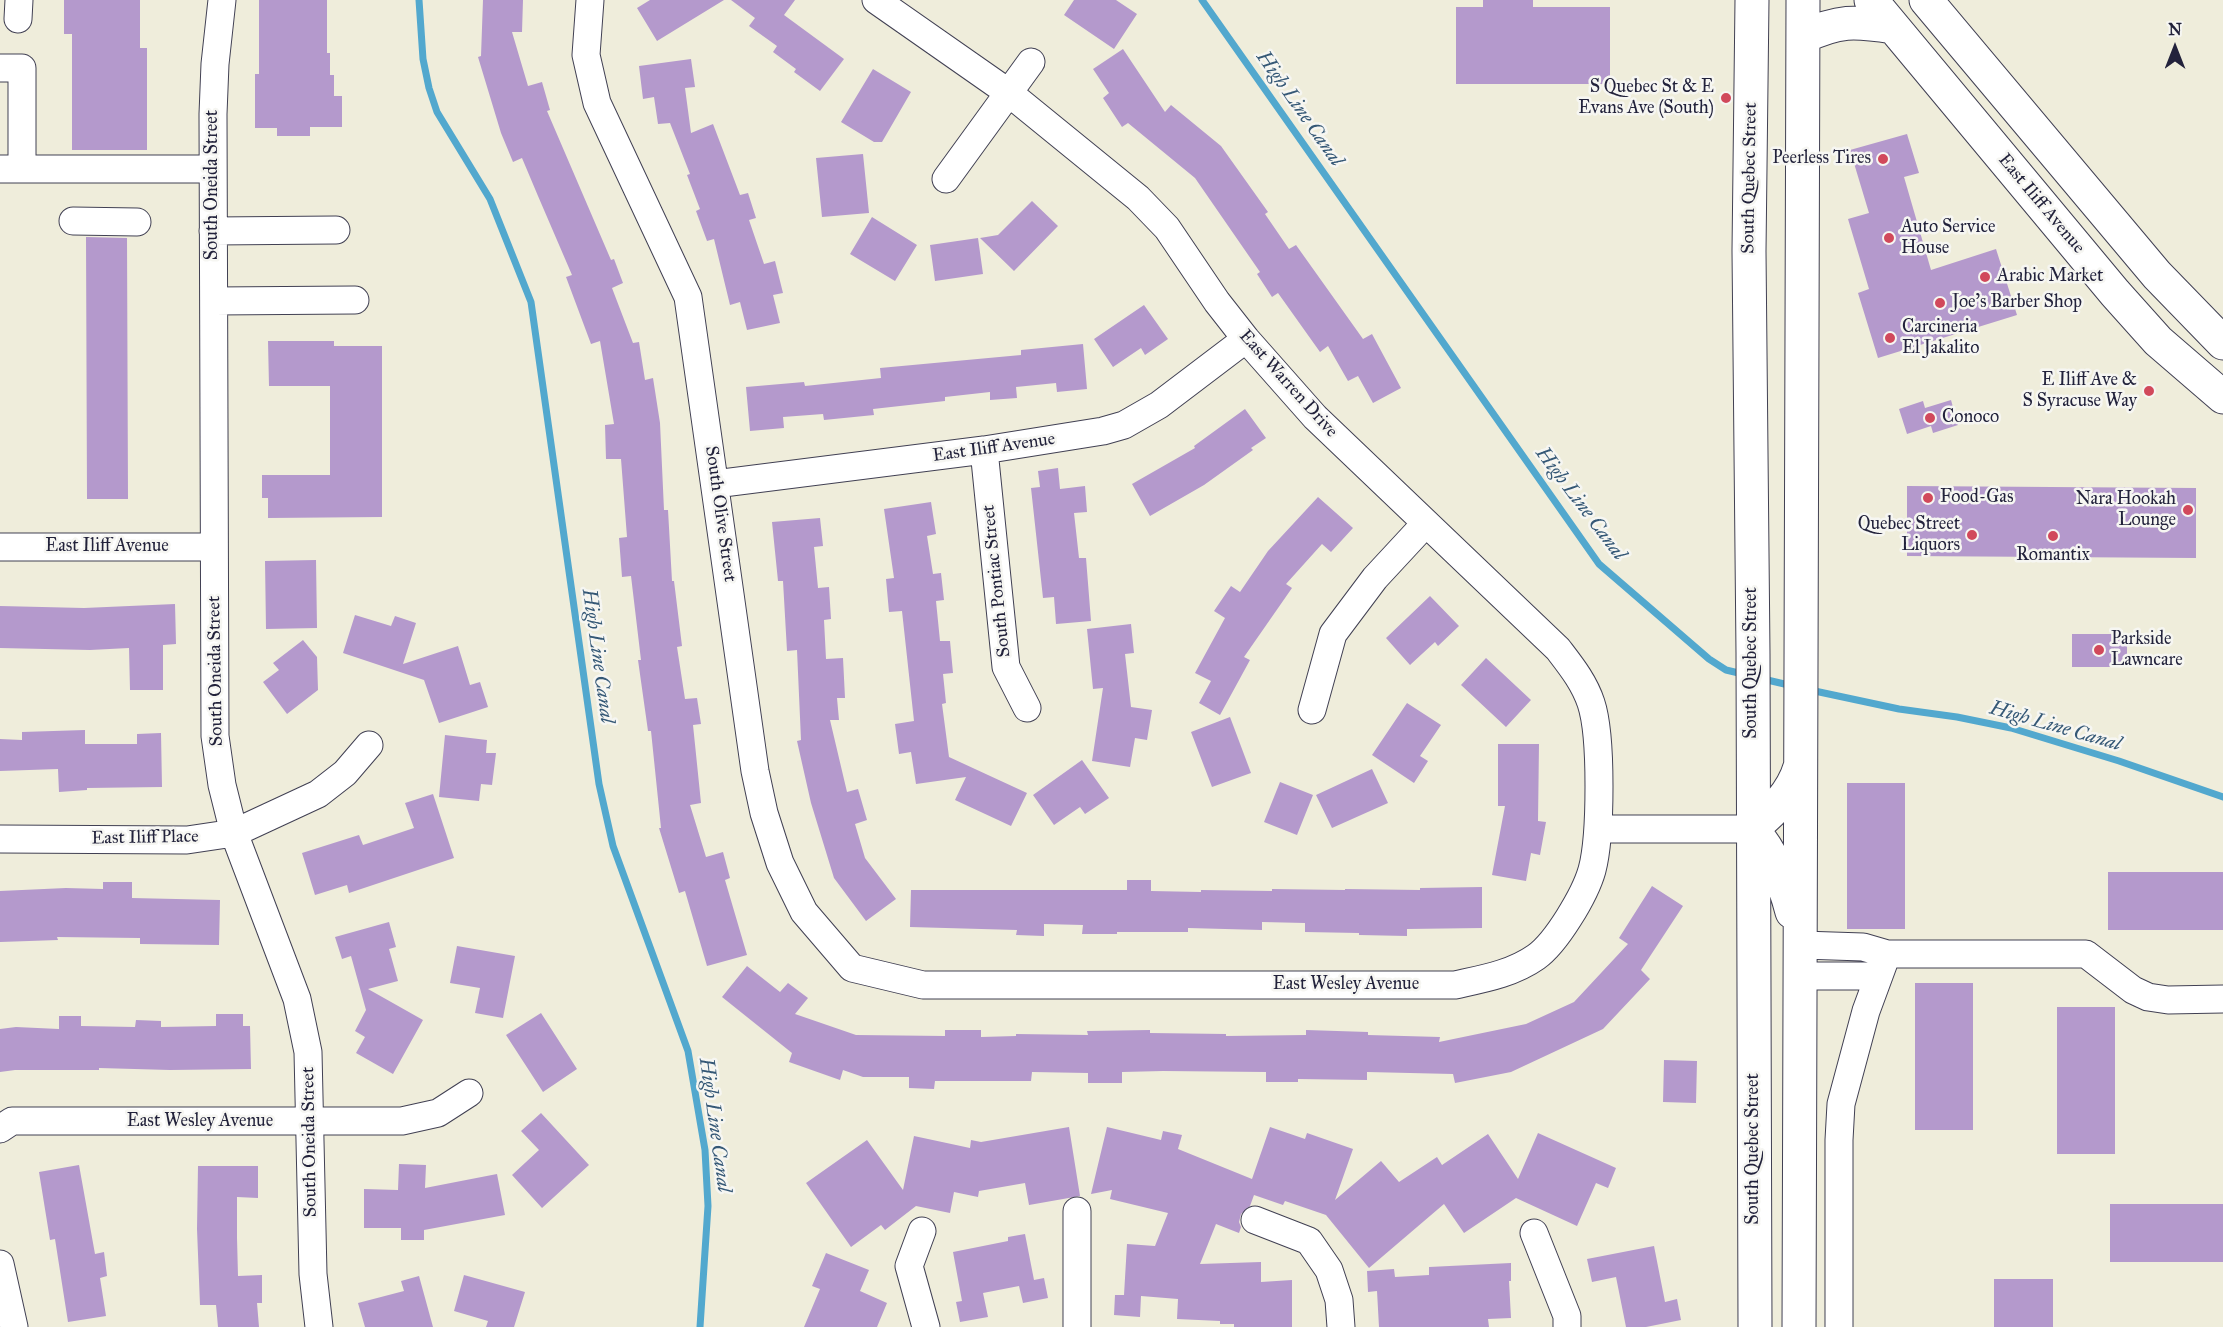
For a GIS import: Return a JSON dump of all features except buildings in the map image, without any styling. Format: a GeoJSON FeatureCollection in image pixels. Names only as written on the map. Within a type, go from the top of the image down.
{"type":"FeatureCollection","features":[{"type":"Feature","properties":{"kind":"main road","name":"South Quebec Street"},"geometry":{"type":"LineString","coordinates":[[1752,0],[1749,251],[1755,1327]]}},
{"type":"Feature","properties":{"kind":"main road"},"geometry":{"type":"LineString","coordinates":[[1799,1327],[1802,961],[1803,0]]}},
{"type":"Feature","properties":{"kind":"main road","name":"East Iliff Avenue"},"geometry":{"type":"LineString","coordinates":[[1871,0],[2122,301],[2158,341],[2223,397]]}},
{"type":"Feature","properties":{"kind":"main road"},"geometry":{"type":"LineString","coordinates":[[1926,0],[2157,275],[2223,342]]}},
{"type":"Feature","properties":{"kind":"main road"},"geometry":{"type":"LineString","coordinates":[[1803,37],[1839,23],[1854,22],[1893,27]]}},
{"type":"Feature","properties":{"kind":"main road"},"geometry":{"type":"LineString","coordinates":[[1801,761],[1790,790],[1769,815],[1752,829],[1766,844],[1788,895],[1802,961]]}},
{"type":"Feature","properties":{"kind":"street","name":"South Oneida Street"},"geometry":{"type":"LineString","coordinates":[[222,0],[215,64],[213,169],[215,736],[222,785],[234,833],[297,999],[308,1052],[313,1274],[319,1327]]}},
{"type":"Feature","properties":{"kind":"street","name":"South Olive Street"},"geometry":{"type":"LineString","coordinates":[[590,0],[586,55],[597,103],[688,297],[755,771],[764,813],[780,863],[804,912],[852,968]]}},
{"type":"Feature","properties":{"kind":"street","name":"East Warren Drive"},"geometry":{"type":"LineString","coordinates":[[876,0],[1009,93],[1149,209],[1180,245],[1217,302],[1246,339],[1315,417],[1558,649],[1577,673],[1591,704],[1598,741],[1598,829]]}},
{"type":"Feature","properties":{"kind":"street"},"geometry":{"type":"LineString","coordinates":[[946,179],[1031,62]]}},
{"type":"Feature","properties":{"kind":"street"},"geometry":{"type":"LineString","coordinates":[[0,68],[22,68],[11,169],[213,169]]}},
{"type":"Feature","properties":{"kind":"street"},"geometry":{"type":"LineString","coordinates":[[73,221],[137,222]]}},
{"type":"Feature","properties":{"kind":"street"},"geometry":{"type":"LineString","coordinates":[[213,231],[336,230]]}},
{"type":"Feature","properties":{"kind":"street"},"geometry":{"type":"LineString","coordinates":[[214,301],[355,300]]}},
{"type":"Feature","properties":{"kind":"street","name":"East Iliff Avenue"},"geometry":{"type":"LineString","coordinates":[[715,484],[1082,436],[1124,425],[1159,405],[1246,339]]}},
{"type":"Feature","properties":{"kind":"street","name":"South Pontiac Street"},"geometry":{"type":"LineString","coordinates":[[984,450],[1006,667],[1027,708]]}},
{"type":"Feature","properties":{"kind":"street"},"geometry":{"type":"LineString","coordinates":[[1312,710],[1333,634],[1375,578],[1426,523]]}},
{"type":"Feature","properties":{"kind":"street","name":"East Iliff Avenue"},"geometry":{"type":"LineString","coordinates":[[0,547],[214,547]]}},
{"type":"Feature","properties":{"kind":"street","name":"East Iliff Place"},"geometry":{"type":"LineString","coordinates":[[0,839],[187,840],[234,833],[318,794],[345,773],[369,745]]}},
{"type":"Feature","properties":{"kind":"street"},"geometry":{"type":"LineString","coordinates":[[1598,829],[1752,829]]}},
{"type":"Feature","properties":{"kind":"street","name":"East Wesley Avenue"},"geometry":{"type":"LineString","coordinates":[[852,968],[923,985],[1455,986],[1502,974],[1537,956],[1571,917],[1592,871],[1598,829]]}},
{"type":"Feature","properties":{"kind":"street"},"geometry":{"type":"LineString","coordinates":[[1802,961],[1863,946],[1882,965]]}},
{"type":"Feature","properties":{"kind":"street"},"geometry":{"type":"LineString","coordinates":[[1837,976],[1882,965],[2086,954],[2133,990],[2148,996],[2168,1000],[2223,999]]}},
{"type":"Feature","properties":{"kind":"street"},"geometry":{"type":"LineString","coordinates":[[1802,961],[1837,976],[1852,988],[1866,1011]]}},
{"type":"Feature","properties":{"kind":"street"},"geometry":{"type":"LineString","coordinates":[[1839,1327],[1840,1119],[1846,1082],[1882,965]]}},
{"type":"Feature","properties":{"kind":"street","name":"East Wesley Avenue"},"geometry":{"type":"LineString","coordinates":[[0,1129],[12,1120],[402,1121],[438,1113],[469,1094]]}},
{"type":"Feature","properties":{"kind":"street"},"geometry":{"type":"LineString","coordinates":[[1077,1210],[1077,1327]]}},
{"type":"Feature","properties":{"kind":"street"},"geometry":{"type":"LineString","coordinates":[[1255,1221],[1309,1241],[1329,1270],[1339,1300],[1341,1327]]}},
{"type":"Feature","properties":{"kind":"street"},"geometry":{"type":"LineString","coordinates":[[922,1231],[909,1266],[926,1327]]}},
{"type":"Feature","properties":{"kind":"street"},"geometry":{"type":"LineString","coordinates":[[1534,1233],[1567,1316],[1567,1327]]}},
{"type":"Feature","properties":{"kind":"street"},"geometry":{"type":"LineString","coordinates":[[0,1264],[14,1327]]}},
{"type":"Feature","properties":{"kind":"waterway","name":"High Line Canal"},"geometry":{"type":"LineString","coordinates":[[419,0],[423,59],[437,112],[490,199],[531,302],[599,784],[613,846],[688,1051],[705,1150],[708,1206],[700,1327]]}},
{"type":"Feature","properties":{"kind":"waterway","name":"High Line Canal"},"geometry":{"type":"LineString","coordinates":[[1202,0],[1599,564],[1709,659],[1726,670],[1743,674]]}},
{"type":"Feature","properties":{"kind":"waterway","name":"High Line Canal"},"geometry":{"type":"LineString","coordinates":[[1763,679],[1793,686]]}},
{"type":"Feature","properties":{"kind":"waterway","name":"High Line Canal"},"geometry":{"type":"LineString","coordinates":[[1810,690],[1899,709],[1957,717],[2011,728],[2119,761],[2223,797]]}},
{"type":"Feature","properties":{"kind":"place","name":"S Quebec St & E Evans Ave (South)"},"geometry":{"type":"Point","coordinates":[1726,98]}},
{"type":"Feature","properties":{"kind":"place","name":"Peerless Tires"},"geometry":{"type":"Point","coordinates":[1883,159]}},
{"type":"Feature","properties":{"kind":"place","name":"Auto Service House"},"geometry":{"type":"Point","coordinates":[1889,238]}},
{"type":"Feature","properties":{"kind":"place","name":"Arabic Market"},"geometry":{"type":"Point","coordinates":[1985,277]}},
{"type":"Feature","properties":{"kind":"place","name":"Joe's Barber Shop"},"geometry":{"type":"Point","coordinates":[1940,303]}},
{"type":"Feature","properties":{"kind":"place","name":"Carcineria El Jakalito"},"geometry":{"type":"Point","coordinates":[1890,338]}},
{"type":"Feature","properties":{"kind":"place","name":"E Iliff Ave & S Syracuse Way"},"geometry":{"type":"Point","coordinates":[2149,391]}},
{"type":"Feature","properties":{"kind":"place","name":"Conoco"},"geometry":{"type":"Point","coordinates":[1930,418]}},
{"type":"Feature","properties":{"kind":"place","name":"Food-Gas"},"geometry":{"type":"Point","coordinates":[1928,498]}},
{"type":"Feature","properties":{"kind":"place","name":"Nara Hookah Lounge"},"geometry":{"type":"Point","coordinates":[2188,510]}},
{"type":"Feature","properties":{"kind":"place","name":"Quebec Street Liquors"},"geometry":{"type":"Point","coordinates":[1972,535]}},
{"type":"Feature","properties":{"kind":"place","name":"Romantix"},"geometry":{"type":"Point","coordinates":[2053,536]}},
{"type":"Feature","properties":{"kind":"place","name":"Parkside Lawncare"},"geometry":{"type":"Point","coordinates":[2099,650]}}]}
